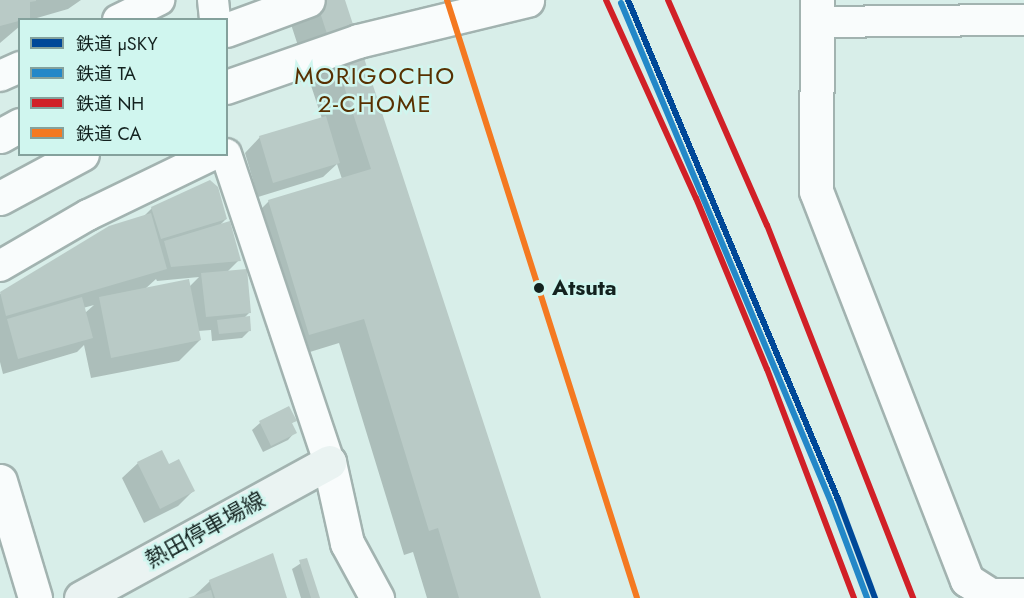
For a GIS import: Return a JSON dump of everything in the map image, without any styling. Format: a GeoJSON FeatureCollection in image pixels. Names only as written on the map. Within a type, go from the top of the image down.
{"type":"FeatureCollection","features":[{"type":"Feature","properties":{"kind":"main road","name":"熱田停車場線"},"geometry":{"type":"LineString","coordinates":[[81,598],[329,462]]}},
{"type":"Feature","properties":{"kind":"street"},"geometry":{"type":"LineString","coordinates":[[122,18],[159,0]]}},
{"type":"Feature","properties":{"kind":"street"},"geometry":{"type":"LineString","coordinates":[[213,0],[215,18]]}},
{"type":"Feature","properties":{"kind":"street"},"geometry":{"type":"LineString","coordinates":[[228,29],[308,0]]}},
{"type":"Feature","properties":{"kind":"street"},"geometry":{"type":"LineString","coordinates":[[228,86],[358,40],[527,0]]}},
{"type":"Feature","properties":{"kind":"street"},"geometry":{"type":"LineString","coordinates":[[1024,20],[818,11],[816,191],[967,580],[990,595],[1024,595]]}},
{"type":"Feature","properties":{"kind":"street"},"geometry":{"type":"LineString","coordinates":[[0,76],[18,68]]}},
{"type":"Feature","properties":{"kind":"street"},"geometry":{"type":"LineString","coordinates":[[0,135],[18,126]]}},
{"type":"Feature","properties":{"kind":"street"},"geometry":{"type":"LineString","coordinates":[[0,198],[78,156]]}},
{"type":"Feature","properties":{"kind":"street"},"geometry":{"type":"LineString","coordinates":[[0,266],[88,215],[210,156]]}},
{"type":"Feature","properties":{"kind":"street"},"geometry":{"type":"LineString","coordinates":[[227,156],[329,462],[347,543],[376,598]]}},
{"type":"Feature","properties":{"kind":"street"},"geometry":{"type":"LineString","coordinates":[[0,481],[35,598]]}},
{"type":"Feature","properties":{"kind":"building"},"geometry":{"type":"Polygon","coordinates":[[[0,0],[36,0],[30,2],[30,18],[18,18],[18,21],[0,26],[0,0]]]}},
{"type":"Feature","properties":{"kind":"building"},"geometry":{"type":"Polygon","coordinates":[[[316,0],[345,0],[541,598],[459,598],[438,528],[429,531],[364,319],[309,335],[268,200],[371,169],[316,0]]]}},
{"type":"Feature","properties":{"kind":"building"},"geometry":{"type":"Polygon","coordinates":[[[326,116],[340,163],[273,183],[259,136],[326,116]]]}},
{"type":"Feature","properties":{"kind":"building"},"geometry":{"type":"Polygon","coordinates":[[[210,180],[218,187],[227,219],[161,239],[151,207],[210,180]]]}},
{"type":"Feature","properties":{"kind":"building"},"geometry":{"type":"Polygon","coordinates":[[[151,213],[167,269],[6,316],[0,292],[109,226],[151,213]]]}},
{"type":"Feature","properties":{"kind":"building"},"geometry":{"type":"Polygon","coordinates":[[[230,221],[241,261],[171,267],[164,241],[230,221]]]}},
{"type":"Feature","properties":{"kind":"building"},"geometry":{"type":"Polygon","coordinates":[[[247,269],[251,313],[206,317],[201,273],[247,269]]]}},
{"type":"Feature","properties":{"kind":"building"},"geometry":{"type":"Polygon","coordinates":[[[189,279],[201,340],[111,358],[99,297],[189,279]]]}},
{"type":"Feature","properties":{"kind":"building"},"geometry":{"type":"Polygon","coordinates":[[[82,297],[93,338],[18,359],[7,319],[82,297]]]}},
{"type":"Feature","properties":{"kind":"building"},"geometry":{"type":"Polygon","coordinates":[[[250,316],[251,331],[219,334],[217,320],[250,316]]]}},
{"type":"Feature","properties":{"kind":"building"},"geometry":{"type":"Polygon","coordinates":[[[289,406],[297,421],[292,423],[297,433],[271,446],[259,421],[289,406]]]}},
{"type":"Feature","properties":{"kind":"building"},"geometry":{"type":"Polygon","coordinates":[[[162,450],[169,464],[179,459],[195,491],[160,509],[137,462],[162,450]]]}},
{"type":"Feature","properties":{"kind":"building"},"geometry":{"type":"Polygon","coordinates":[[[273,553],[287,598],[215,598],[209,580],[273,553]]]}},
{"type":"Feature","properties":{"kind":"building"},"geometry":{"type":"Polygon","coordinates":[[[307,558],[320,598],[311,598],[299,560],[307,558]]]}},
{"type":"Feature","properties":{"kind":"building"},"geometry":{"type":"Polygon","coordinates":[[[211,590],[213,598],[188,598],[211,590]]]}},
{"type":"Feature","properties":{"kind":"rail line","name":"CA"},"geometry":{"type":"LineString","coordinates":[[447,0],[637,598]]}},
{"type":"Feature","properties":{"kind":"rail line","name":"NH"},"geometry":{"type":"LineString","coordinates":[[606,0],[696,198],[767,369],[854,598]]}},
{"type":"Feature","properties":{"kind":"rail line","name":"μSKY"},"geometry":{"type":"LineString","coordinates":[[628,0],[838,499],[875,598]]}},
{"type":"Feature","properties":{"kind":"rail line","name":"NH"},"geometry":{"type":"LineString","coordinates":[[668,0],[767,225],[913,598]]}},
{"type":"Feature","properties":{"kind":"rail line","name":"TA"},"geometry":{"type":"LineString","coordinates":[[621,3],[831,502],[867,598]]}},
{"type":"Feature","properties":{"kind":"place","name":"Atsuta"},"geometry":{"type":"Point","coordinates":[539,288]}},
{"type":"Feature","properties":{"kind":"district","name":"MORIGOCHO 2-CHOME"},"geometry":{"type":"Point","coordinates":[375,90]}}]}
